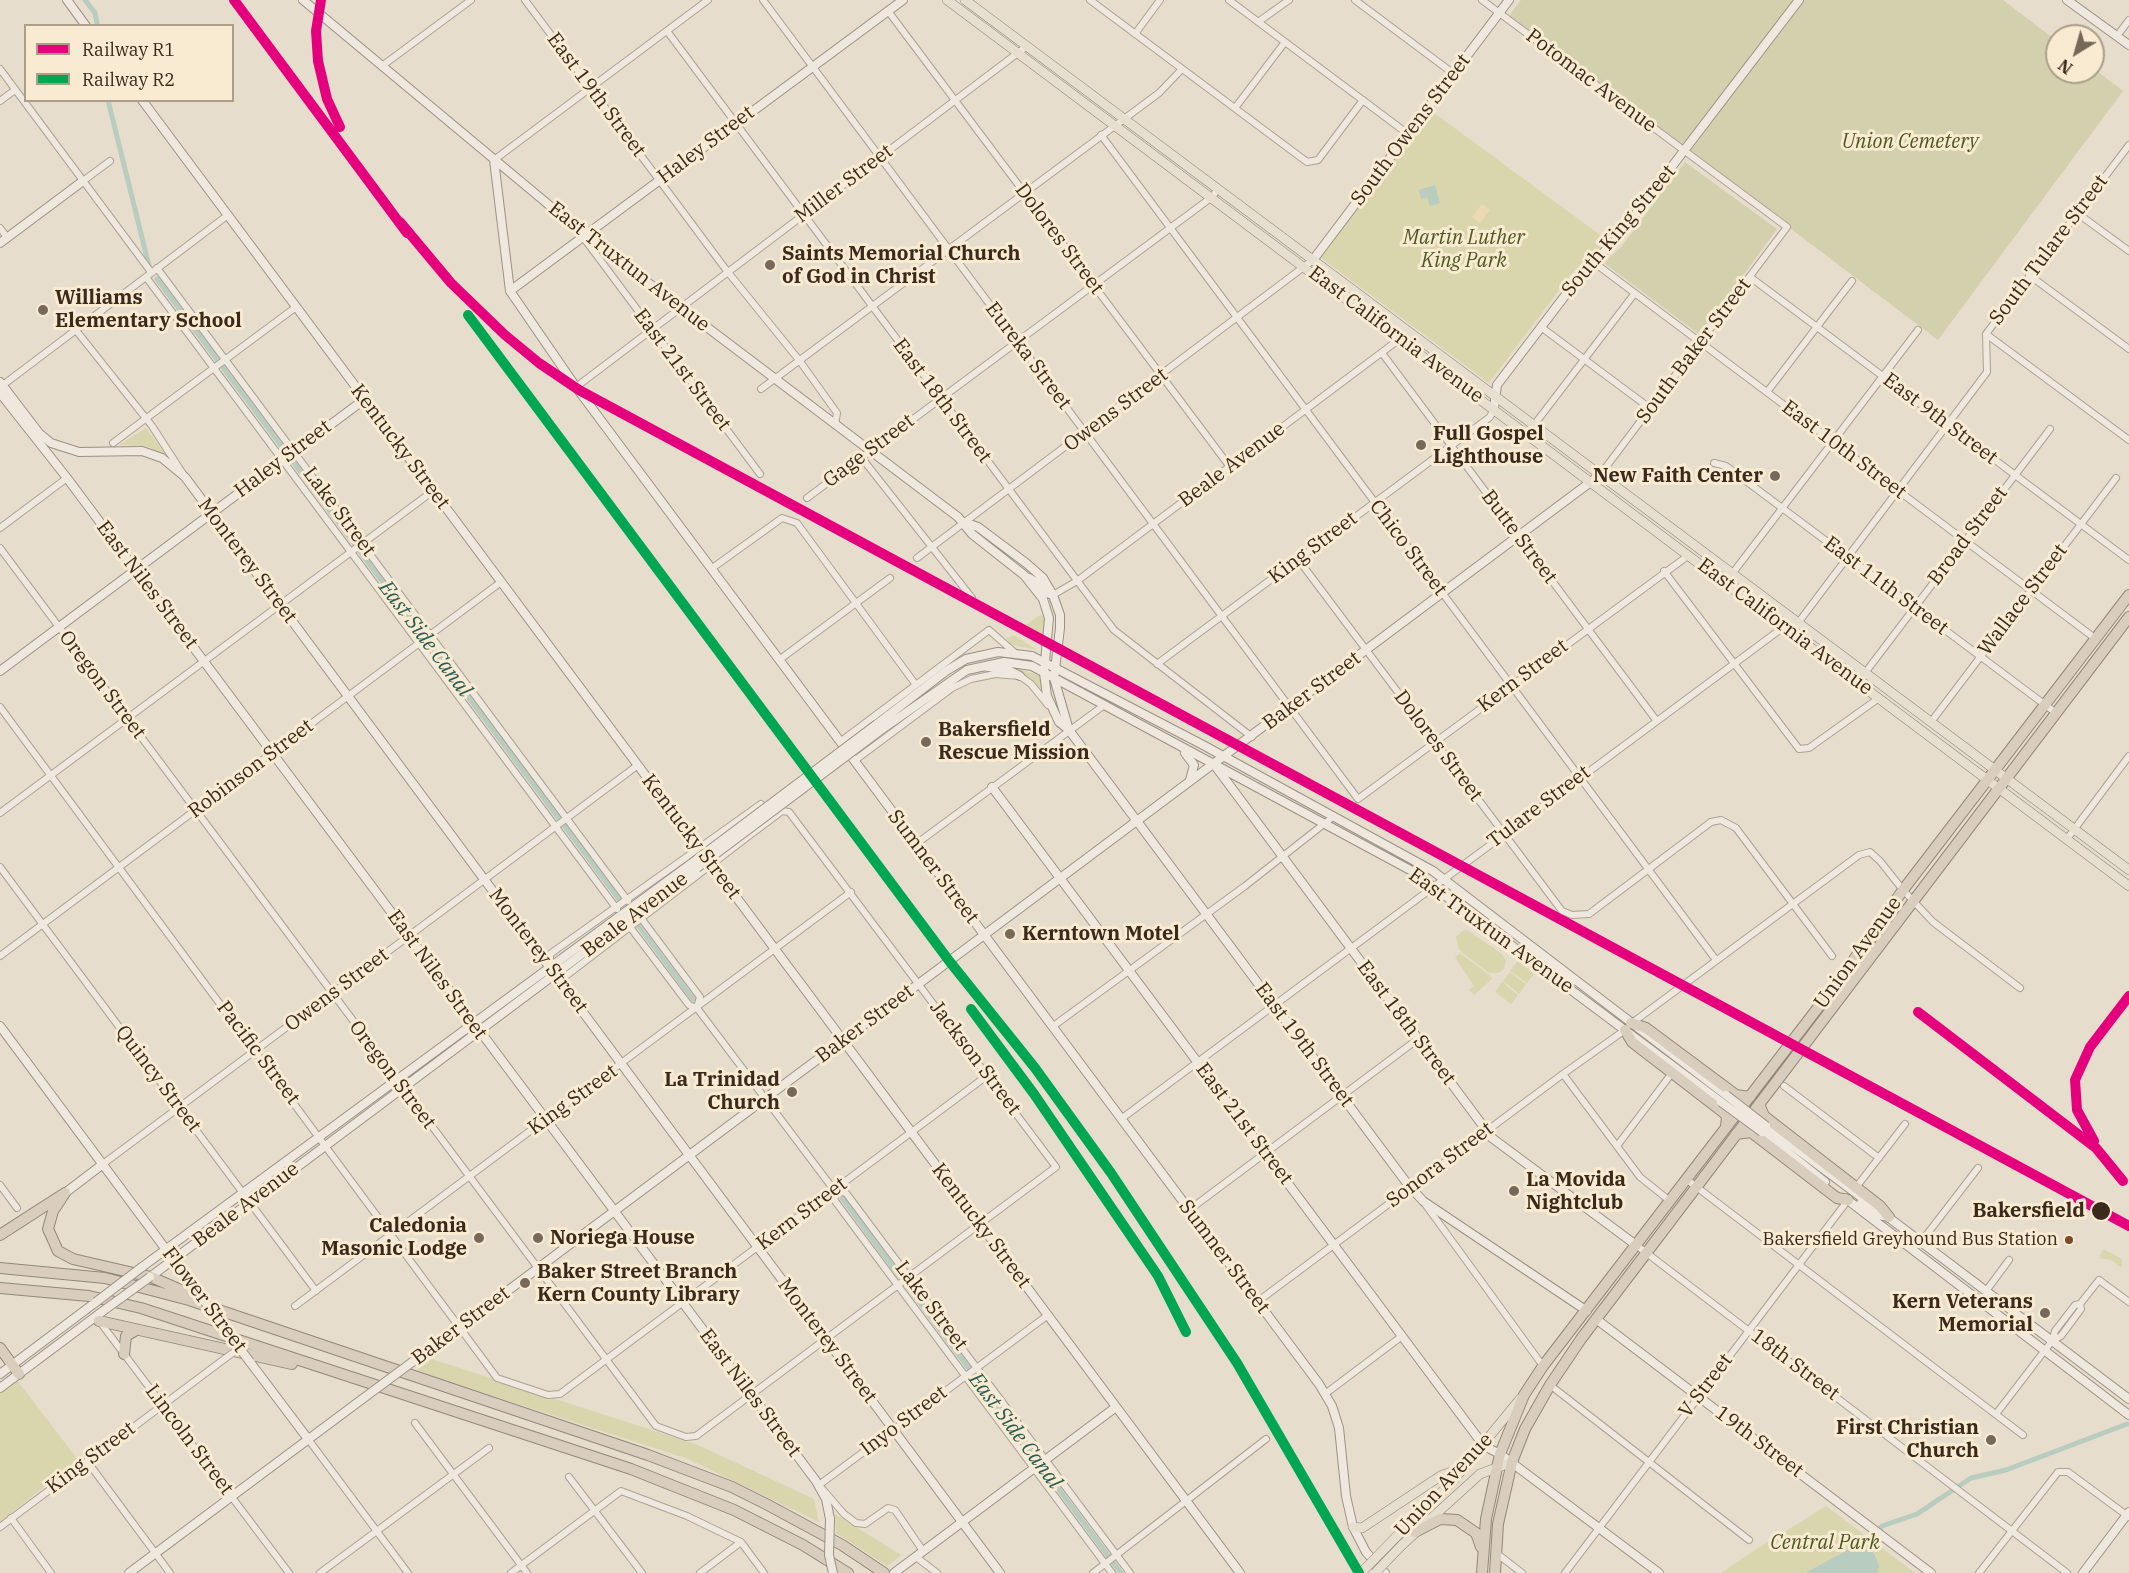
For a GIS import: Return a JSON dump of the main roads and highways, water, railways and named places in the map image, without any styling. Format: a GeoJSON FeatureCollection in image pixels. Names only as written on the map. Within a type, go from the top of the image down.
{"type":"FeatureCollection","features":[{"type":"Feature","properties":{"kind":"highway","name":"Union Avenue"},"geometry":{"type":"LineString","coordinates":[[1482,1573],[1482,1551],[1500,1454],[1524,1395],[1543,1366],[1843,975],[1903,890],[2129,596]]}},
{"type":"Feature","properties":{"kind":"highway","name":"Union Avenue"},"geometry":{"type":"LineString","coordinates":[[1495,1573],[1500,1515],[1512,1462],[1526,1429],[1550,1385],[1596,1319],[2129,617]]}},
{"type":"Feature","properties":{"kind":"highway"},"geometry":{"type":"LineString","coordinates":[[1726,1127],[1726,1101],[1646,1028],[1628,1027],[1632,1042],[1672,1073],[1726,1101],[1750,1097]]}},
{"type":"Feature","properties":{"kind":"highway"},"geometry":{"type":"LineString","coordinates":[[1759,1104],[1761,1127],[1837,1198],[1852,1193]]}},
{"type":"Feature","properties":{"kind":"highway"},"geometry":{"type":"LineString","coordinates":[[1736,1134],[1761,1127]]}},
{"type":"Feature","properties":{"kind":"highway"},"geometry":{"type":"LineString","coordinates":[[1761,1127],[1852,1193],[1880,1206],[1889,1217]]}},
{"type":"Feature","properties":{"kind":"highway"},"geometry":{"type":"LineString","coordinates":[[0,1236],[65,1193],[54,1211],[48,1229],[54,1245],[64,1255],[151,1277],[242,1318]]}},
{"type":"Feature","properties":{"kind":"highway"},"geometry":{"type":"LineString","coordinates":[[0,1268],[105,1278],[189,1300],[692,1471],[732,1487],[802,1523],[884,1573]]}},
{"type":"Feature","properties":{"kind":"highway"},"geometry":{"type":"LineString","coordinates":[[0,1288],[89,1296],[141,1308],[631,1469],[701,1495],[803,1545],[848,1573]]}},
{"type":"Feature","properties":{"kind":"highway"},"geometry":{"type":"LineString","coordinates":[[99,1317],[136,1330],[342,1374]]}},
{"type":"Feature","properties":{"kind":"highway"},"geometry":{"type":"LineString","coordinates":[[124,1354],[126,1335],[136,1330]]}},
{"type":"Feature","properties":{"kind":"highway"},"geometry":{"type":"LineString","coordinates":[[0,1348],[19,1374]]}},
{"type":"Feature","properties":{"kind":"highway"},"geometry":{"type":"LineString","coordinates":[[1415,1532],[1440,1520],[1457,1520],[1476,1533],[1482,1551]]}},
{"type":"Feature","properties":{"kind":"main road","name":"East California Avenue"},"geometry":{"type":"LineString","coordinates":[[947,0],[1828,658],[2129,886]]}},
{"type":"Feature","properties":{"kind":"main road","name":"East California Avenue"},"geometry":{"type":"LineString","coordinates":[[965,0],[2129,870]]}},
{"type":"Feature","properties":{"kind":"main road"},"geometry":{"type":"LineString","coordinates":[[1694,558],[1728,575],[1732,574]]}},
{"type":"Feature","properties":{"kind":"main road"},"geometry":{"type":"LineString","coordinates":[[1785,626],[1792,625],[1823,642]]}},
{"type":"Feature","properties":{"kind":"main road"},"geometry":{"type":"LineString","coordinates":[[1828,658],[1859,674],[1865,672]]}},
{"type":"Feature","properties":{"kind":"main road"},"geometry":{"type":"LineString","coordinates":[[1879,698],[1884,695],[1906,710],[1915,710]]}},
{"type":"Feature","properties":{"kind":"main road","name":"Union Avenue"},"geometry":{"type":"LineString","coordinates":[[1361,1573],[1465,1468],[1524,1395]]}},
{"type":"Feature","properties":{"kind":"main road","name":"Union Avenue"},"geometry":{"type":"LineString","coordinates":[[1381,1572],[1415,1532],[1480,1474],[1512,1462]]}},
{"type":"Feature","properties":{"kind":"main road"},"geometry":{"type":"LineString","coordinates":[[1353,1527],[1362,1528],[1442,1475],[1465,1468]]}},
{"type":"Feature","properties":{"kind":"waterway","name":"East Side Canal"},"geometry":{"type":"LineString","coordinates":[[85,0],[95,13],[97,23]]}},
{"type":"Feature","properties":{"kind":"waterway","name":"East Side Canal"},"geometry":{"type":"LineString","coordinates":[[108,102],[149,266]]}},
{"type":"Feature","properties":{"kind":"waterway","name":"East Side Canal"},"geometry":{"type":"LineString","coordinates":[[157,279],[624,906]]}},
{"type":"Feature","properties":{"kind":"waterway","name":"East Side Canal"},"geometry":{"type":"LineString","coordinates":[[635,921],[693,999]]}},
{"type":"Feature","properties":{"kind":"waterway","name":"East Side Canal"},"geometry":{"type":"LineString","coordinates":[[842,1198],[901,1278]]}},
{"type":"Feature","properties":{"kind":"waterway","name":"East Side Canal"},"geometry":{"type":"LineString","coordinates":[[909,1288],[1121,1573]]}},
{"type":"Feature","properties":{"kind":"waterway"},"geometry":{"type":"LineString","coordinates":[[1860,1550],[1882,1526],[1917,1514],[1971,1478],[2006,1470],[2127,1424]]}},
{"type":"Feature","properties":{"kind":"rail line","name":"R1"},"geometry":{"type":"LineString","coordinates":[[234,0],[407,233]]}},
{"type":"Feature","properties":{"kind":"rail line","name":"R1"},"geometry":{"type":"LineString","coordinates":[[321,0],[316,31],[318,61],[327,99],[340,127]]}},
{"type":"Feature","properties":{"kind":"rail line","name":"R1"},"geometry":{"type":"LineString","coordinates":[[400,222],[451,283],[505,335],[539,363],[579,390],[2129,1226]]}},
{"type":"Feature","properties":{"kind":"rail line","name":"R2"},"geometry":{"type":"LineString","coordinates":[[468,315],[950,962],[1035,1068],[1111,1173],[1237,1363],[1359,1573]]}},
{"type":"Feature","properties":{"kind":"rail line","name":"R1"},"geometry":{"type":"LineString","coordinates":[[2094,1141],[2077,1110],[2075,1080],[2090,1047],[2129,996]]}},
{"type":"Feature","properties":{"kind":"rail line","name":"R2"},"geometry":{"type":"LineString","coordinates":[[971,1009],[1034,1094],[1158,1276],[1186,1332]]}},
{"type":"Feature","properties":{"kind":"rail line","name":"R1"},"geometry":{"type":"LineString","coordinates":[[1918,1012],[2096,1148],[2123,1181]]}},
{"type":"Feature","properties":{"kind":"place","name":"Saints Memorial Church of God in Christ"},"geometry":{"type":"Point","coordinates":[770,265]}},
{"type":"Feature","properties":{"kind":"place","name":"Williams Elementary School"},"geometry":{"type":"Point","coordinates":[43,310]}},
{"type":"Feature","properties":{"kind":"place","name":"Full Gospel Lighthouse"},"geometry":{"type":"Point","coordinates":[1421,445]}},
{"type":"Feature","properties":{"kind":"place","name":"New Faith Center"},"geometry":{"type":"Point","coordinates":[1775,476]}},
{"type":"Feature","properties":{"kind":"place","name":"Bakersfield Rescue Mission"},"geometry":{"type":"Point","coordinates":[926,742]}},
{"type":"Feature","properties":{"kind":"place","name":"Kerntown Motel"},"geometry":{"type":"Point","coordinates":[1010,934]}},
{"type":"Feature","properties":{"kind":"place","name":"La Trinidad Church"},"geometry":{"type":"Point","coordinates":[792,1092]}},
{"type":"Feature","properties":{"kind":"place","name":"La Movida Nightclub"},"geometry":{"type":"Point","coordinates":[1514,1191]}},
{"type":"Feature","properties":{"kind":"place","name":"Bakersfield"},"geometry":{"type":"Point","coordinates":[2101,1211]}},
{"type":"Feature","properties":{"kind":"place","name":"Caledonia Masonic Lodge"},"geometry":{"type":"Point","coordinates":[479,1238]}},
{"type":"Feature","properties":{"kind":"place","name":"Noriega House"},"geometry":{"type":"Point","coordinates":[538,1238]}},
{"type":"Feature","properties":{"kind":"place","name":"Bakersfield Greyhound Bus Station"},"geometry":{"type":"Point","coordinates":[2069,1240]}},
{"type":"Feature","properties":{"kind":"place","name":"Baker Street Branch Kern County Library"},"geometry":{"type":"Point","coordinates":[525,1283]}},
{"type":"Feature","properties":{"kind":"place","name":"Kern Veterans Memorial"},"geometry":{"type":"Point","coordinates":[2045,1313]}},
{"type":"Feature","properties":{"kind":"place","name":"First Christian Church"},"geometry":{"type":"Point","coordinates":[1991,1440]}},
{"type":"Feature","properties":{"kind":"park label","name":"Union Cemetery"},"geometry":{"type":"Point","coordinates":[1910,142]}},
{"type":"Feature","properties":{"kind":"park label","name":"Martin Luther King Park"},"geometry":{"type":"Point","coordinates":[1464,250]}},
{"type":"Feature","properties":{"kind":"park label","name":"Central Park"},"geometry":{"type":"Point","coordinates":[1825,1543]}}]}
